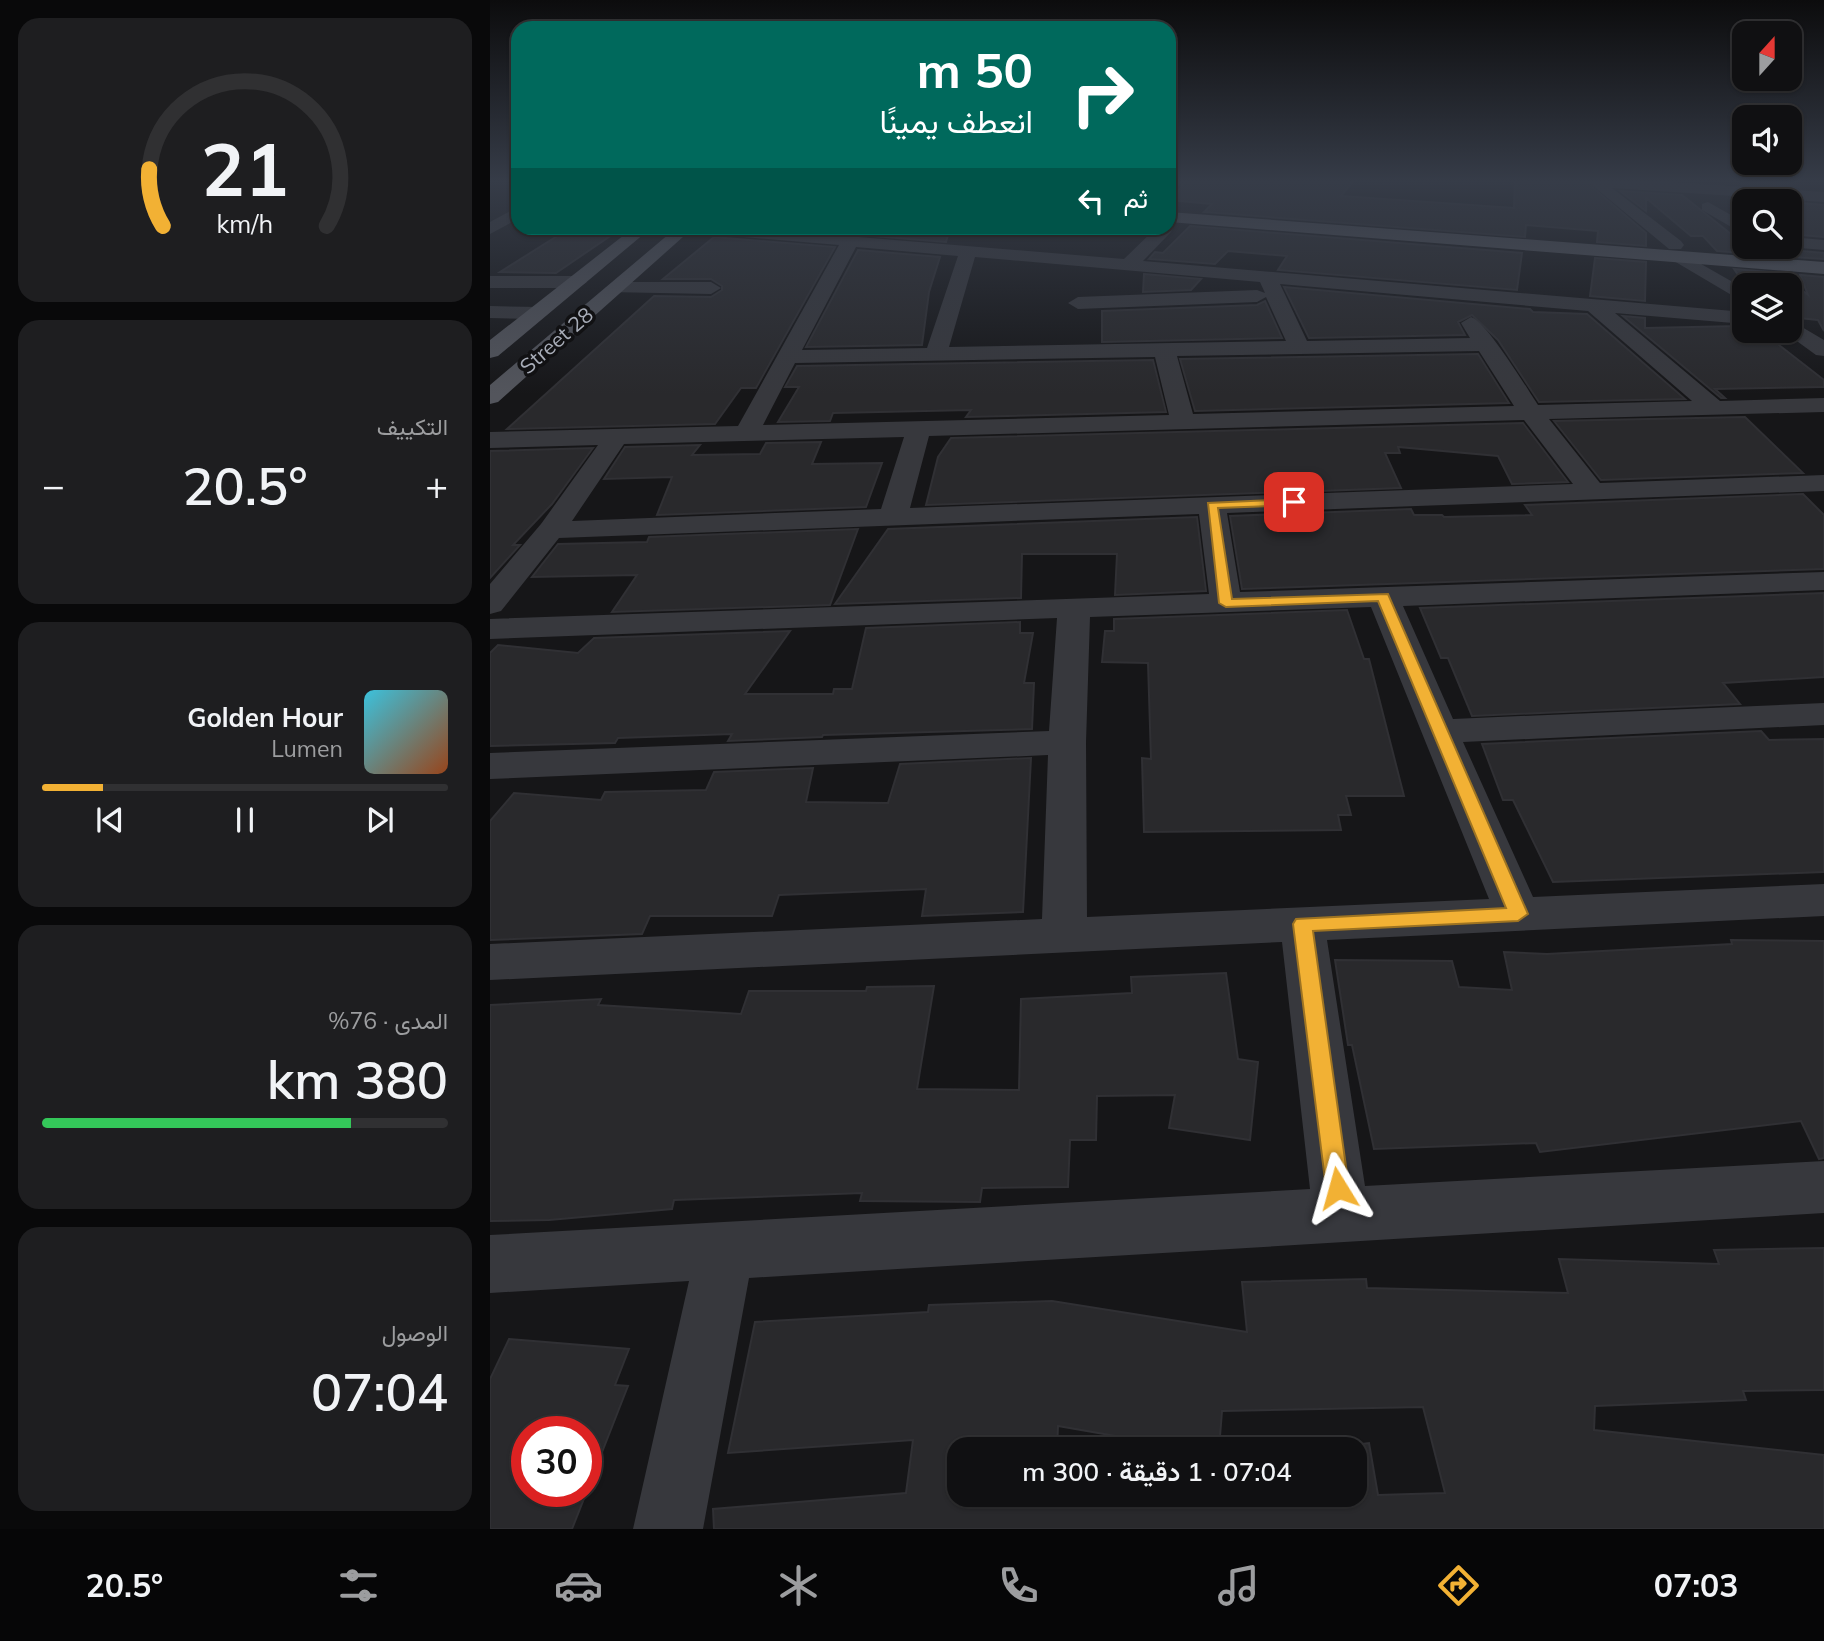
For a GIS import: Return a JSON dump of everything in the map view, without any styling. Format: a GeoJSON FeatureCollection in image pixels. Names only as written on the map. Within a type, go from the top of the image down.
{"type":"FeatureCollection","features":[{"type":"Feature","properties":{"kind":"main road"},"geometry":{"type":"LineString","coordinates":[[490,350],[615,251]]}},
{"type":"Feature","properties":{"kind":"main road","name":"Street 28"},"geometry":{"type":"LineString","coordinates":[[490,397],[657,251]]}},
{"type":"Feature","properties":{"kind":"main road"},"geometry":{"type":"LineString","coordinates":[[1680,251],[1824,268]]}},
{"type":"Feature","properties":{"kind":"main road"},"geometry":{"type":"LineString","coordinates":[[1687,251],[1824,256]]}},
{"type":"Feature","properties":{"kind":"street"},"geometry":{"type":"LineString","coordinates":[[745,435],[844,251]]}},
{"type":"Feature","properties":{"kind":"street"},"geometry":{"type":"LineString","coordinates":[[936,354],[968,251]]}},
{"type":"Feature","properties":{"kind":"street"},"geometry":{"type":"LineString","coordinates":[[972,251],[1732,317]]}},
{"type":"Feature","properties":{"kind":"street"},"geometry":{"type":"LineString","coordinates":[[1129,265],[1141,251]]}},
{"type":"Feature","properties":{"kind":"street"},"geometry":{"type":"LineString","coordinates":[[1678,251],[1732,288]]}},
{"type":"Feature","properties":{"kind":"street"},"geometry":{"type":"LineString","coordinates":[[1070,261],[1086,351]]}},
{"type":"Feature","properties":{"kind":"street"},"geometry":{"type":"LineString","coordinates":[[1267,277],[1299,347]]}},
{"type":"Feature","properties":{"kind":"street"},"geometry":{"type":"LineString","coordinates":[[490,282],[578,282]]}},
{"type":"Feature","properties":{"kind":"street"},"geometry":{"type":"LineString","coordinates":[[615,288],[711,288]]}},
{"type":"Feature","properties":{"kind":"street"},"geometry":{"type":"LineString","coordinates":[[1448,292],[1487,344],[1531,413],[1592,491]]}},
{"type":"Feature","properties":{"kind":"street"},"geometry":{"type":"LineString","coordinates":[[1078,303],[1276,296]]}},
{"type":"Feature","properties":{"kind":"street"},"geometry":{"type":"LineString","coordinates":[[1594,305],[1713,408]]}},
{"type":"Feature","properties":{"kind":"street"},"geometry":{"type":"LineString","coordinates":[[490,313],[538,313]]}},
{"type":"Feature","properties":{"kind":"street"},"geometry":{"type":"LineString","coordinates":[[1802,334],[1824,350]]}},
{"type":"Feature","properties":{"kind":"street"},"geometry":{"type":"LineString","coordinates":[[788,356],[1487,344]]}},
{"type":"Feature","properties":{"kind":"street"},"geometry":{"type":"LineString","coordinates":[[1164,350],[1182,423]]}},
{"type":"Feature","properties":{"kind":"street"},"geometry":{"type":"LineString","coordinates":[[490,440],[1824,405]]}},
{"type":"Feature","properties":{"kind":"street"},"geometry":{"type":"LineString","coordinates":[[894,517],[918,430]]}},
{"type":"Feature","properties":{"kind":"street"},"geometry":{"type":"LineString","coordinates":[[490,604],[551,530],[616,438]]}},
{"type":"Feature","properties":{"kind":"street"},"geometry":{"type":"LineString","coordinates":[[551,530],[1592,491],[1822,485]]}},
{"type":"Feature","properties":{"kind":"street"},"geometry":{"type":"LineString","coordinates":[[1212,505],[1226,603]]}},
{"type":"Feature","properties":{"kind":"street"},"geometry":{"type":"LineString","coordinates":[[490,629],[1824,581]]}},
{"type":"Feature","properties":{"kind":"street"},"geometry":{"type":"LineString","coordinates":[[1383,597],[1518,914]]}},
{"type":"Feature","properties":{"kind":"street"},"geometry":{"type":"LineString","coordinates":[[1064,935],[1067,742],[1074,608]]}},
{"type":"Feature","properties":{"kind":"street"},"geometry":{"type":"LineString","coordinates":[[1440,731],[1824,714]]}},
{"type":"Feature","properties":{"kind":"street"},"geometry":{"type":"LineString","coordinates":[[490,766],[1067,742]]}},
{"type":"Feature","properties":{"kind":"street"},"geometry":{"type":"LineString","coordinates":[[490,962],[1824,900]]}},
{"type":"Feature","properties":{"kind":"street"},"geometry":{"type":"LineString","coordinates":[[1302,924],[1341,1215]]}},
{"type":"Feature","properties":{"kind":"street"},"geometry":{"type":"LineString","coordinates":[[490,1264],[1824,1187]]}},
{"type":"Feature","properties":{"kind":"street"},"geometry":{"type":"LineString","coordinates":[[668,1529],[724,1251]]}},
{"type":"Feature","properties":{"kind":"building"},"geometry":{"type":"Polygon","coordinates":[[[533,251],[588,251],[556,273],[500,272],[533,251]]]}},
{"type":"Feature","properties":{"kind":"building"},"geometry":{"type":"Polygon","coordinates":[[[697,251],[833,251],[756,388],[741,388],[715,424],[507,429],[654,296],[711,297],[722,290],[722,286],[711,279],[663,279],[697,251]]]}},
{"type":"Feature","properties":{"kind":"building"},"geometry":{"type":"Polygon","coordinates":[[[857,251],[940,257],[929,292],[922,345],[806,347],[857,251]]]}},
{"type":"Feature","properties":{"kind":"building"},"geometry":{"type":"Polygon","coordinates":[[[1228,251],[1215,264],[1149,259],[1155,252],[1228,251]]]}},
{"type":"Feature","properties":{"kind":"building"},"geometry":{"type":"Polygon","coordinates":[[[1232,251],[1522,253],[1517,290],[1278,270],[1287,256],[1232,251]]]}},
{"type":"Feature","properties":{"kind":"building"},"geometry":{"type":"Polygon","coordinates":[[[1802,251],[1824,253],[1824,259],[1802,258],[1802,251]]]}},
{"type":"Feature","properties":{"kind":"building"},"geometry":{"type":"Polygon","coordinates":[[[1595,258],[1646,262],[1645,301],[1590,296],[1595,258]]]}},
{"type":"Feature","properties":{"kind":"building"},"geometry":{"type":"Polygon","coordinates":[[[1734,269],[1780,273],[1737,273],[1734,269]]]}},
{"type":"Feature","properties":{"kind":"building"},"geometry":{"type":"Polygon","coordinates":[[[1144,274],[1201,279],[1191,290],[1143,292],[1144,274]]]}},
{"type":"Feature","properties":{"kind":"building"},"geometry":{"type":"Polygon","coordinates":[[[1802,275],[1824,277],[1824,331],[1818,320],[1802,318],[1802,290],[1808,295],[1802,275]]]}},
{"type":"Feature","properties":{"kind":"building"},"geometry":{"type":"Polygon","coordinates":[[[1284,287],[1530,309],[1533,312],[1587,314],[1685,399],[1539,402],[1498,340],[1472,315],[1458,322],[1465,335],[1309,338],[1284,287]]]}},
{"type":"Feature","properties":{"kind":"building"},"geometry":{"type":"Polygon","coordinates":[[[1265,301],[1282,338],[1102,342],[1102,311],[1257,305],[1265,301]]]}},
{"type":"Feature","properties":{"kind":"building"},"geometry":{"type":"Polygon","coordinates":[[[1623,316],[1645,318],[1645,328],[1732,326],[1732,343],[1776,343],[1824,380],[1824,387],[1715,389],[1725,398],[1721,398],[1623,316]]]}},
{"type":"Feature","properties":{"kind":"building"},"geometry":{"type":"Polygon","coordinates":[[[1478,354],[1509,403],[1195,411],[1180,359],[1478,354]]]}},
{"type":"Feature","properties":{"kind":"building"},"geometry":{"type":"Polygon","coordinates":[[[1153,360],[1166,412],[966,417],[971,410],[833,413],[830,421],[778,422],[799,387],[785,387],[797,366],[1153,360]]]}},
{"type":"Feature","properties":{"kind":"building"},"geometry":{"type":"Polygon","coordinates":[[[1745,417],[1803,473],[1601,480],[1554,421],[1745,417]]]}},
{"type":"Feature","properties":{"kind":"building"},"geometry":{"type":"Polygon","coordinates":[[[1523,423],[1568,482],[1512,484],[1498,456],[1398,447],[1400,453],[1385,453],[1401,488],[926,505],[938,457],[951,438],[1523,423]]]}},
{"type":"Feature","properties":{"kind":"building"},"geometry":{"type":"Polygon","coordinates":[[[821,442],[812,464],[882,463],[866,507],[657,515],[672,477],[604,479],[625,447],[700,445],[692,455],[760,454],[766,443],[821,442]]]}},
{"type":"Feature","properties":{"kind":"building"},"geometry":{"type":"Polygon","coordinates":[[[593,448],[552,504],[513,545],[520,545],[490,578],[490,451],[593,448]]]}},
{"type":"Feature","properties":{"kind":"building"},"geometry":{"type":"Polygon","coordinates":[[[1803,494],[1824,515],[1824,569],[1242,589],[1230,516],[1411,509],[1414,515],[1444,517],[1532,515],[1525,505],[1803,494]]]}},
{"type":"Feature","properties":{"kind":"building"},"geometry":{"type":"Polygon","coordinates":[[[1197,517],[1206,591],[1115,595],[1117,554],[1022,554],[1021,598],[835,604],[888,529],[1197,517]]]}},
{"type":"Feature","properties":{"kind":"building"},"geometry":{"type":"Polygon","coordinates":[[[858,529],[830,605],[612,612],[637,575],[532,577],[558,544],[647,542],[649,537],[858,529]]]}},
{"type":"Feature","properties":{"kind":"building"},"geometry":{"type":"Polygon","coordinates":[[[1824,593],[1824,677],[1723,683],[1740,704],[1472,716],[1448,658],[1441,658],[1420,608],[1824,593]]]}},
{"type":"Feature","properties":{"kind":"building"},"geometry":{"type":"Polygon","coordinates":[[[1347,610],[1364,659],[1369,659],[1404,796],[1346,796],[1351,815],[1338,815],[1341,830],[1144,832],[1142,758],[1151,759],[1148,663],[1102,662],[1105,631],[1114,631],[1114,619],[1347,610]]]}},
{"type":"Feature","properties":{"kind":"building"},"geometry":{"type":"Polygon","coordinates":[[[1020,622],[1020,633],[1033,633],[1024,683],[1034,683],[1032,729],[823,735],[728,741],[732,734],[618,738],[615,743],[490,746],[490,653],[498,645],[578,653],[594,638],[790,631],[745,694],[833,694],[834,689],[852,689],[866,628],[1020,622]]]}},
{"type":"Feature","properties":{"kind":"building"},"geometry":{"type":"Polygon","coordinates":[[[1761,731],[1769,740],[1824,739],[1824,872],[1553,882],[1513,800],[1503,800],[1482,744],[1761,731]]]}},
{"type":"Feature","properties":{"kind":"building"},"geometry":{"type":"Polygon","coordinates":[[[1031,758],[1023,912],[922,916],[926,889],[779,895],[772,916],[650,916],[642,934],[490,940],[490,821],[514,793],[601,800],[605,792],[706,790],[714,772],[813,768],[806,802],[888,803],[900,764],[1031,758]]]}},
{"type":"Feature","properties":{"kind":"building"},"geometry":{"type":"Polygon","coordinates":[[[1731,940],[1824,941],[1824,1158],[1819,1159],[1801,1121],[1540,1152],[1536,1143],[1374,1149],[1352,1045],[1348,1045],[1335,960],[1452,961],[1459,987],[1512,990],[1504,952],[1547,954],[1732,944],[1731,940]]]}},
{"type":"Feature","properties":{"kind":"building"},"geometry":{"type":"Polygon","coordinates":[[[1226,973],[1238,1059],[1258,1062],[1250,1140],[1169,1128],[1175,1095],[1097,1096],[1096,1140],[1070,1140],[1068,1187],[982,1188],[980,1202],[860,1201],[862,1193],[674,1200],[672,1209],[549,1220],[490,1221],[490,1005],[601,999],[598,1005],[741,1014],[749,991],[866,991],[867,987],[934,986],[917,1089],[1019,1090],[1021,999],[1132,993],[1131,977],[1226,973]]]}},
{"type":"Feature","properties":{"kind":"building"},"geometry":{"type":"Polygon","coordinates":[[[1824,1248],[1824,1390],[1743,1391],[1746,1400],[1595,1406],[1594,1430],[1824,1455],[1824,1529],[714,1529],[713,1509],[906,1493],[913,1440],[728,1453],[755,1322],[928,1312],[929,1305],[1052,1301],[1247,1332],[1242,1282],[1366,1279],[1367,1288],[1568,1293],[1559,1259],[1719,1264],[1714,1250],[1824,1248]]]}},
{"type":"Feature","properties":{"kind":"building"},"geometry":{"type":"Polygon","coordinates":[[[509,1339],[629,1349],[615,1385],[628,1386],[602,1452],[602,1416],[511,1416],[511,1507],[581,1507],[572,1529],[490,1529],[490,1379],[509,1339]]]}},
{"type":"Feature","properties":{"kind":"route"},"geometry":{"type":"LineString","coordinates":[[1294,502],[1212,505],[1226,603],[1383,597],[1518,914],[1302,924],[1338,1188]]}}]}
